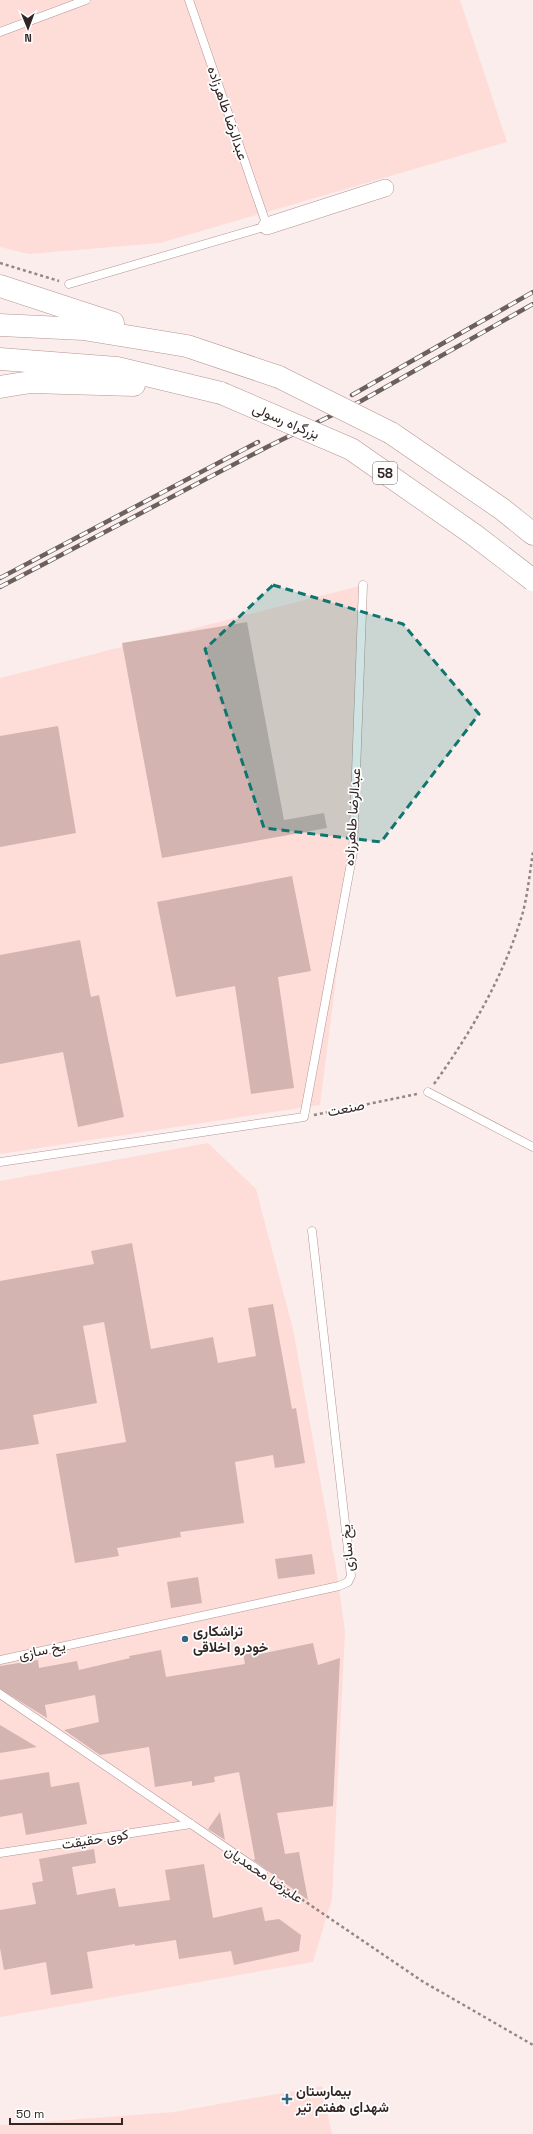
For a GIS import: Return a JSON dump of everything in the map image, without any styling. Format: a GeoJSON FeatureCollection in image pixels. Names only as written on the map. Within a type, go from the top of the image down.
{"type":"FeatureCollection","features":[{"type":"Feature","properties":{"kind":"highway"},"geometry":{"type":"LineString","coordinates":[[0,286],[187,346]]}},
{"type":"Feature","properties":{"kind":"highway","name":"58"},"geometry":{"type":"LineString","coordinates":[[0,325],[83,329],[187,346],[279,377],[392,433],[502,509],[533,534]]}},
{"type":"Feature","properties":{"kind":"highway","name":"بزرگراه رسولی"},"geometry":{"type":"LineString","coordinates":[[0,359],[117,368],[221,393],[351,449],[473,534],[533,580]]}},
{"type":"Feature","properties":{"kind":"highway"},"geometry":{"type":"LineString","coordinates":[[0,387],[31,382],[114,383],[221,393]]}},
{"type":"Feature","properties":{"kind":"street"},"geometry":{"type":"LineString","coordinates":[[267,226],[385,188]]}},
{"type":"Feature","properties":{"kind":"lane"},"geometry":{"type":"LineString","coordinates":[[0,32],[86,0]]}},
{"type":"Feature","properties":{"kind":"lane","name":"عبدالرضا طاهرزاده"},"geometry":{"type":"LineString","coordinates":[[189,0],[267,226]]}},
{"type":"Feature","properties":{"kind":"lane"},"geometry":{"type":"LineString","coordinates":[[69,284],[267,226]]}},
{"type":"Feature","properties":{"kind":"lane","name":"عبدالرضا طاهرزاده"},"geometry":{"type":"LineString","coordinates":[[304,1117],[353,852],[363,585]]}},
{"type":"Feature","properties":{"kind":"lane"},"geometry":{"type":"LineString","coordinates":[[428,1092],[533,1147]]}},
{"type":"Feature","properties":{"kind":"lane"},"geometry":{"type":"LineString","coordinates":[[0,1162],[304,1117]]}},
{"type":"Feature","properties":{"kind":"lane","name":"یخ سازی"},"geometry":{"type":"LineString","coordinates":[[0,1660],[339,1586],[348,1582],[351,1576],[312,1231]]}},
{"type":"Feature","properties":{"kind":"lane","name":"علیرضا محمدیان"},"geometry":{"type":"LineString","coordinates":[[0,1694],[263,1873]]}},
{"type":"Feature","properties":{"kind":"lane","name":"کوی حقیقت"},"geometry":{"type":"LineString","coordinates":[[0,1854],[191,1824]]}},
{"type":"Feature","properties":{"kind":"path"},"geometry":{"type":"LineString","coordinates":[[0,263],[69,284]]}},
{"type":"Feature","properties":{"kind":"path"},"geometry":{"type":"LineString","coordinates":[[428,1092],[480,1013],[507,958],[523,910],[533,852]]}},
{"type":"Feature","properties":{"kind":"path","name":"صنعت"},"geometry":{"type":"LineString","coordinates":[[304,1117],[428,1092]]}},
{"type":"Feature","properties":{"kind":"path","name":"علیرضا محمدیان"},"geometry":{"type":"LineString","coordinates":[[263,1873],[422,1981],[533,2045]]}},
{"type":"Feature","properties":{"kind":"highlighted area"},"geometry":{"type":"Polygon","coordinates":[[[273,585],[403,624],[479,714],[381,842],[264,828],[205,649],[273,585]]]}},
{"type":"Feature","properties":{"kind":"shaded area"},"geometry":{"type":"Polygon","coordinates":[[[0,0],[460,0],[507,142],[160,243],[29,254],[0,247],[0,0]]]}},
{"type":"Feature","properties":{"kind":"shaded area"},"geometry":{"type":"Polygon","coordinates":[[[363,585],[351,861],[320,1105],[0,1154],[0,678],[363,585]]]}},
{"type":"Feature","properties":{"kind":"shaded area"},"geometry":{"type":"Polygon","coordinates":[[[208,1143],[256,1189],[293,1329],[336,1568],[345,1631],[332,1899],[313,1962],[0,2017],[0,1181],[208,1143]]]}},
{"type":"Feature","properties":{"kind":"shaded area","name":"بیمارستان شهدای هفتم تیر"},"geometry":{"type":"Polygon","coordinates":[[[322,2086],[332,2134],[0,2134],[0,2125],[174,2112],[322,2086]]]}},
{"type":"Feature","properties":{"kind":"building"},"geometry":{"type":"Polygon","coordinates":[[[247,622],[284,820],[324,813],[327,828],[162,858],[122,643],[247,622]]]}},
{"type":"Feature","properties":{"kind":"building"},"geometry":{"type":"Polygon","coordinates":[[[58,726],[76,833],[0,847],[0,736],[58,726]]]}},
{"type":"Feature","properties":{"kind":"building"},"geometry":{"type":"Polygon","coordinates":[[[292,876],[311,971],[278,977],[294,1088],[251,1094],[235,986],[176,997],[157,902],[292,876]]]}},
{"type":"Feature","properties":{"kind":"building"},"geometry":{"type":"Polygon","coordinates":[[[80,940],[91,997],[99,995],[124,1117],[78,1127],[63,1052],[0,1064],[0,955],[80,940]]]}},
{"type":"Feature","properties":{"kind":"building"},"geometry":{"type":"Polygon","coordinates":[[[132,1243],[151,1349],[213,1337],[218,1363],[256,1356],[248,1308],[273,1304],[292,1409],[296,1408],[305,1463],[275,1468],[273,1455],[235,1462],[244,1523],[180,1532],[181,1537],[117,1548],[119,1556],[75,1563],[56,1454],[126,1442],[104,1322],[83,1326],[97,1403],[33,1415],[39,1444],[0,1450],[0,1281],[94,1264],[91,1251],[132,1243]]]}},
{"type":"Feature","properties":{"kind":"building"},"geometry":{"type":"Polygon","coordinates":[[[312,1554],[315,1574],[278,1579],[275,1559],[312,1554]]]}},
{"type":"Feature","properties":{"kind":"building"},"geometry":{"type":"Polygon","coordinates":[[[198,1577],[202,1603],[171,1608],[167,1582],[198,1577]]]}},
{"type":"Feature","properties":{"kind":"building"},"geometry":{"type":"Polygon","coordinates":[[[313,1643],[318,1665],[340,1658],[333,1806],[277,1813],[285,1854],[299,1852],[308,1900],[253,1860],[255,1859],[239,1772],[214,1777],[215,1782],[192,1786],[192,1781],[155,1787],[149,1747],[100,1755],[64,1730],[99,1722],[95,1695],[45,1705],[47,1718],[0,1689],[0,1666],[38,1660],[39,1668],[77,1661],[79,1670],[130,1658],[129,1656],[161,1650],[166,1677],[245,1664],[243,1652],[264,1648],[265,1653],[313,1643]]]}},
{"type":"Feature","properties":{"kind":"building"},"geometry":{"type":"Polygon","coordinates":[[[0,1725],[37,1747],[0,1753],[0,1725]]]}},
{"type":"Feature","properties":{"kind":"building"},"geometry":{"type":"Polygon","coordinates":[[[49,1772],[51,1787],[79,1782],[87,1824],[26,1835],[22,1813],[0,1817],[0,1780],[49,1772]]]}},
{"type":"Feature","properties":{"kind":"building"},"geometry":{"type":"Polygon","coordinates":[[[220,1812],[225,1840],[208,1829],[220,1812]]]}},
{"type":"Feature","properties":{"kind":"building"},"geometry":{"type":"Polygon","coordinates":[[[94,1849],[96,1863],[72,1867],[77,1895],[115,1888],[119,1907],[170,1900],[165,1870],[204,1864],[213,1918],[262,1907],[265,1921],[279,1919],[301,1935],[299,1951],[234,1965],[231,1951],[179,1959],[176,1940],[135,1946],[135,1944],[87,1952],[93,1988],[51,1995],[46,1962],[4,1970],[0,1948],[0,1910],[36,1904],[32,1883],[43,1881],[39,1859],[94,1849]]]}},
{"type":"Feature","properties":{"kind":"railway"},"geometry":{"type":"LineString","coordinates":[[352,395],[533,292]]}},
{"type":"Feature","properties":{"kind":"railway"},"geometry":{"type":"LineString","coordinates":[[0,587],[269,446],[361,401],[533,304]]}},
{"type":"Feature","properties":{"kind":"railway"},"geometry":{"type":"LineString","coordinates":[[0,578],[258,442]]}},
{"type":"Feature","properties":{"kind":"place","name":"تراشکاری خودرو اخلاقی"},"geometry":{"type":"Point","coordinates":[185,1639]}},
{"type":"Feature","properties":{"kind":"place","name":"بیمارستان شهدای هفتم تیر"},"geometry":{"type":"Point","coordinates":[287,2099]}}]}
